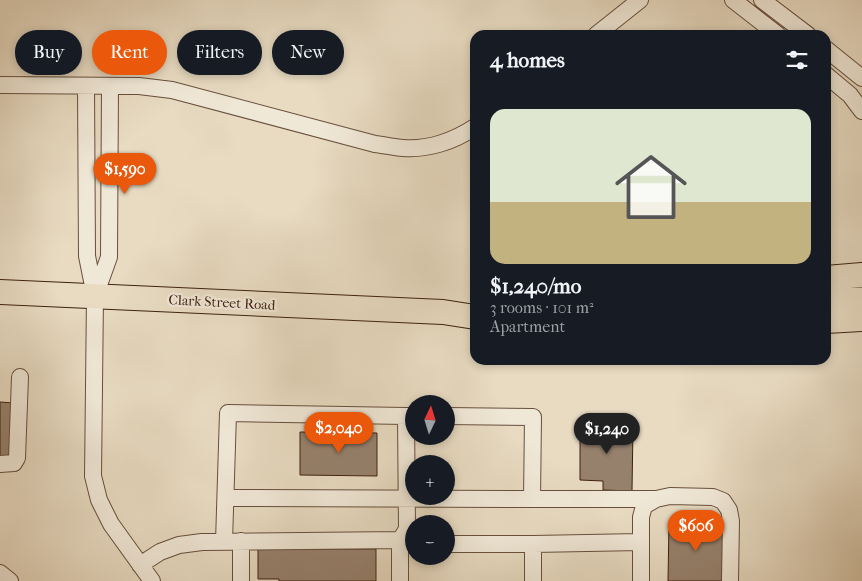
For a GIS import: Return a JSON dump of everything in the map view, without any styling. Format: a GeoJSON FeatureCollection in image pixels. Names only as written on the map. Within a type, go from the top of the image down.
{"type":"FeatureCollection","features":[{"type":"Feature","properties":{"kind":"highway"},"geometry":{"type":"LineString","coordinates":[[831,278],[862,275]]}},
{"type":"Feature","properties":{"kind":"highway","name":"Clark Street Road"},"geometry":{"type":"LineString","coordinates":[[0,292],[443,312],[470,316]]}},
{"type":"Feature","properties":{"kind":"highway","name":"Clark Street Road"},"geometry":{"type":"LineString","coordinates":[[443,312],[470,306]]}},
{"type":"Feature","properties":{"kind":"highway"},"geometry":{"type":"LineString","coordinates":[[831,321],[862,319]]}},
{"type":"Feature","properties":{"kind":"main road"},"geometry":{"type":"LineString","coordinates":[[831,299],[862,298]]}},
{"type":"Feature","properties":{"kind":"street"},"geometry":{"type":"LineString","coordinates":[[602,30],[640,0]]}},
{"type":"Feature","properties":{"kind":"street"},"geometry":{"type":"LineString","coordinates":[[733,0],[772,30]]}},
{"type":"Feature","properties":{"kind":"street"},"geometry":{"type":"LineString","coordinates":[[762,0],[801,30]]}},
{"type":"Feature","properties":{"kind":"street"},"geometry":{"type":"LineString","coordinates":[[831,53],[862,78]]}},
{"type":"Feature","properties":{"kind":"street"},"geometry":{"type":"LineString","coordinates":[[831,79],[850,95],[862,111]]}},
{"type":"Feature","properties":{"kind":"street"},"geometry":{"type":"LineString","coordinates":[[0,86],[139,86],[172,90],[375,144],[404,148],[428,146],[453,139],[470,131]]}},
{"type":"Feature","properties":{"kind":"street"},"geometry":{"type":"LineString","coordinates":[[86,86],[87,256],[95,296],[93,476],[99,500],[111,524],[152,581]]}},
{"type":"Feature","properties":{"kind":"street"},"geometry":{"type":"LineString","coordinates":[[95,296],[109,257],[110,86]]}},
{"type":"Feature","properties":{"kind":"street"},"geometry":{"type":"LineString","coordinates":[[0,464],[14,463],[17,458],[20,377]]}},
{"type":"Feature","properties":{"kind":"street"},"geometry":{"type":"LineString","coordinates":[[224,542],[228,413],[405,416]]}},
{"type":"Feature","properties":{"kind":"street"},"geometry":{"type":"LineString","coordinates":[[455,416],[533,417],[532,499]]}},
{"type":"Feature","properties":{"kind":"street"},"geometry":{"type":"LineString","coordinates":[[455,498],[656,499],[670,496],[714,497],[723,501],[729,510],[731,521],[730,581]]}},
{"type":"Feature","properties":{"kind":"street"},"geometry":{"type":"LineString","coordinates":[[226,498],[405,498]]}},
{"type":"Feature","properties":{"kind":"street"},"geometry":{"type":"LineString","coordinates":[[641,581],[641,517],[644,506],[656,499]]}},
{"type":"Feature","properties":{"kind":"street"},"geometry":{"type":"LineString","coordinates":[[241,541],[241,581]]}},
{"type":"Feature","properties":{"kind":"street"},"geometry":{"type":"LineString","coordinates":[[140,565],[160,552],[179,545],[202,542],[405,542]]}},
{"type":"Feature","properties":{"kind":"street"},"geometry":{"type":"LineString","coordinates":[[455,544],[641,542]]}},
{"type":"Feature","properties":{"kind":"street"},"geometry":{"type":"LineString","coordinates":[[533,544],[533,581]]}},
{"type":"Feature","properties":{"kind":"street"},"geometry":{"type":"LineString","coordinates":[[400,581],[405,553]]}},
{"type":"Feature","properties":{"kind":"street"},"geometry":{"type":"LineString","coordinates":[[0,573],[10,581]]}},
{"type":"Feature","properties":{"kind":"building"},"geometry":{"type":"Polygon","coordinates":[[[0,402],[14,403],[11,460],[0,459],[0,402]]]}},
{"type":"Feature","properties":{"kind":"building"},"geometry":{"type":"Polygon","coordinates":[[[580,421],[609,421],[609,425],[633,425],[632,491],[603,490],[603,481],[580,480],[580,421]]]}},
{"type":"Feature","properties":{"kind":"building"},"geometry":{"type":"Polygon","coordinates":[[[300,432],[377,433],[377,476],[300,475],[300,432]]]}},
{"type":"Feature","properties":{"kind":"building"},"geometry":{"type":"Polygon","coordinates":[[[669,522],[724,523],[722,581],[668,581],[669,522]]]}},
{"type":"Feature","properties":{"kind":"building"},"geometry":{"type":"Polygon","coordinates":[[[258,549],[376,549],[376,581],[279,581],[279,579],[258,579],[258,549]]]}}]}
